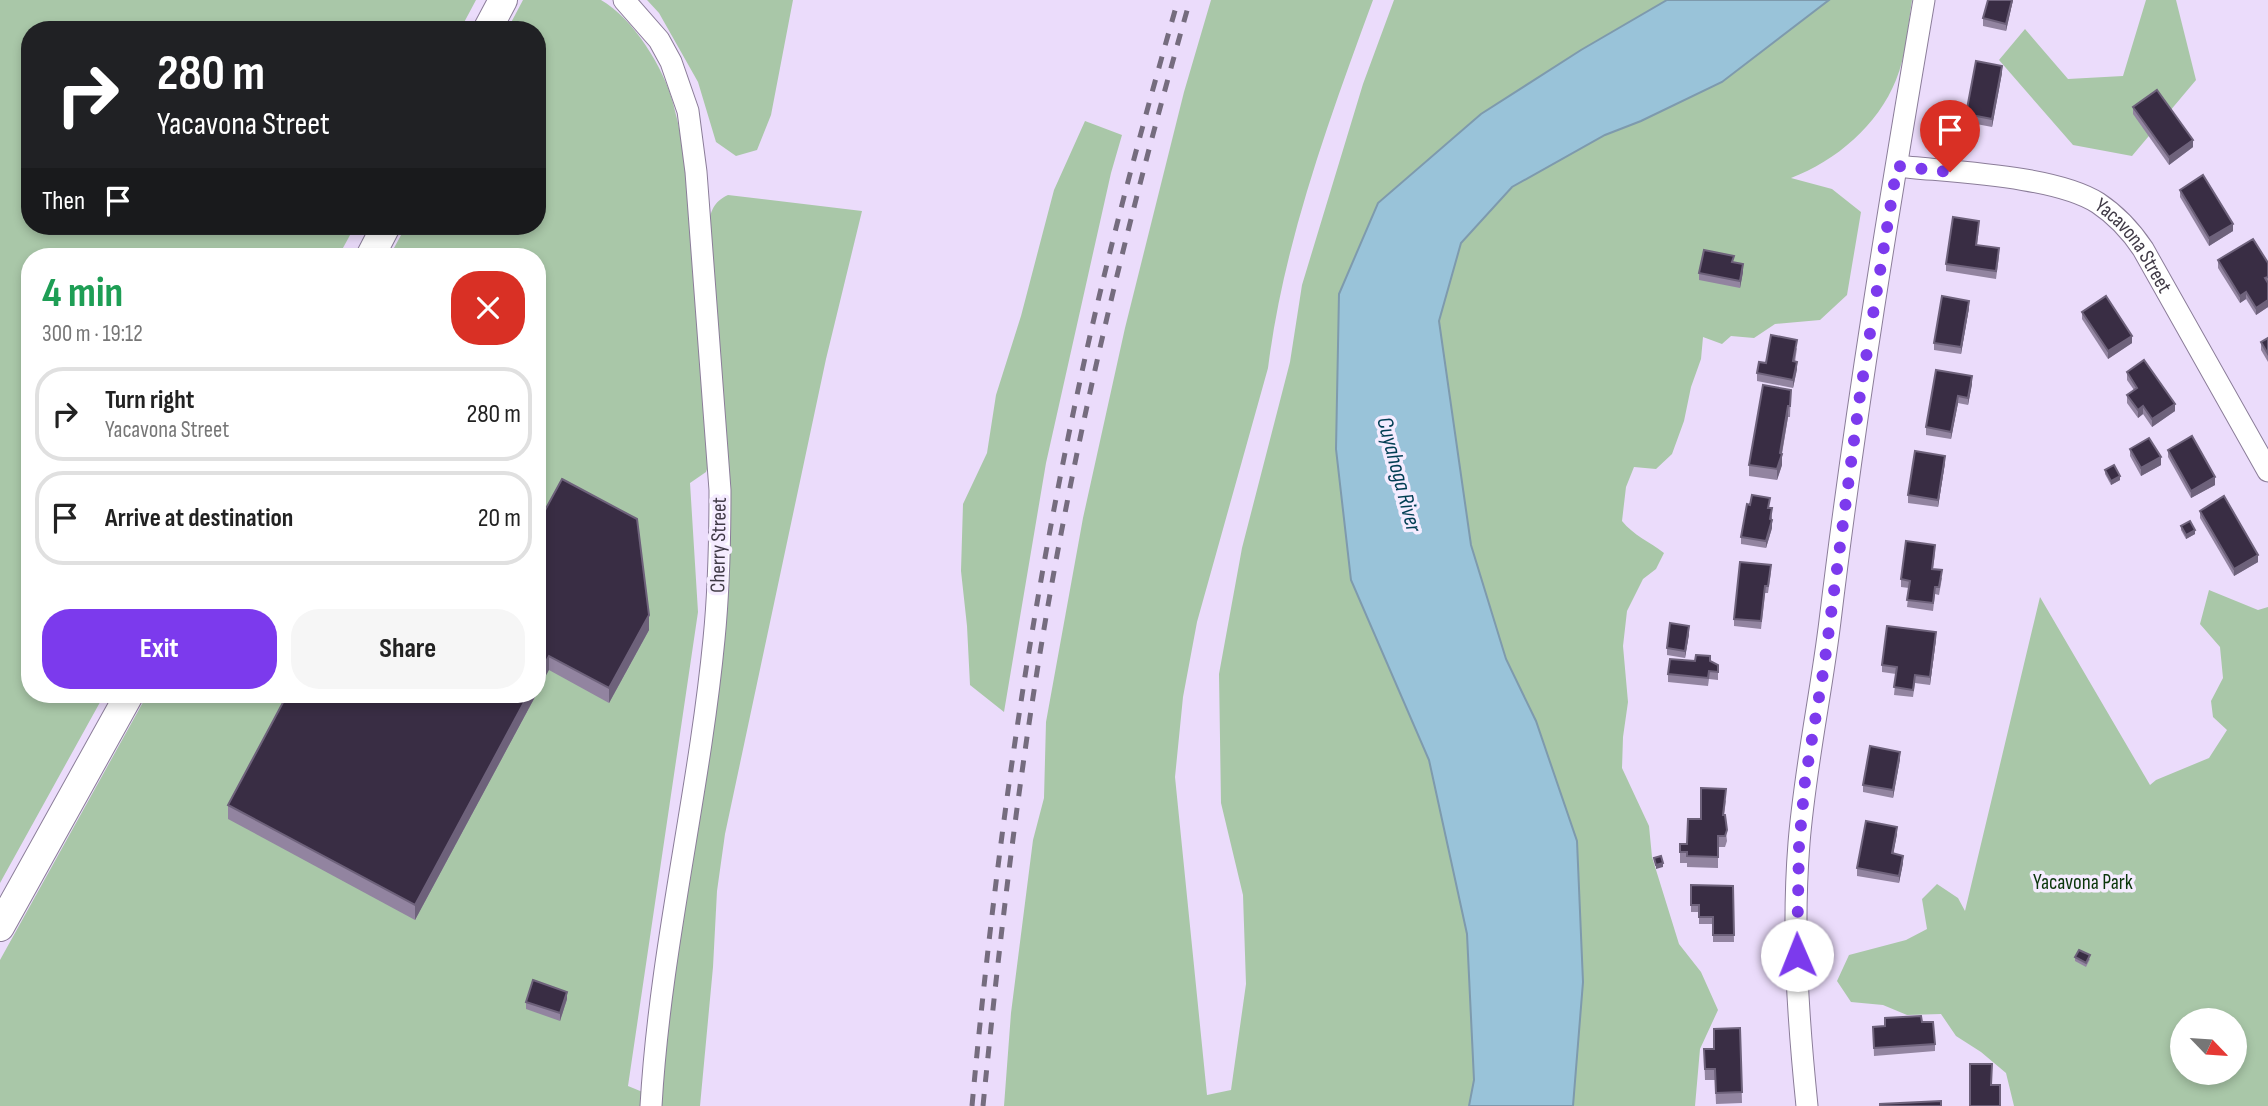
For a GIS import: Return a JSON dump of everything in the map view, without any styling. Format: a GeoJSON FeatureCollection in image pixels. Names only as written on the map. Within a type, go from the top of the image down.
{"type":"FeatureCollection","features":[{"type":"Feature","properties":{"kind":"main road"},"geometry":{"type":"LineString","coordinates":[[492,21],[503,0]]}},
{"type":"Feature","properties":{"kind":"main road"},"geometry":{"type":"LineString","coordinates":[[0,927],[126,703]]}},
{"type":"Feature","properties":{"kind":"street","name":"Cherry Street"},"geometry":{"type":"LineString","coordinates":[[624,0],[659,40],[671,62],[688,111],[701,227],[720,491],[715,638],[666,968],[651,1106]]}},
{"type":"Feature","properties":{"kind":"street"},"geometry":{"type":"LineString","coordinates":[[1807,1106],[1797,1002],[1796,909],[1805,781],[1824,667],[1860,395],[1924,0]]}},
{"type":"Feature","properties":{"kind":"street","name":"Yacavona Street"},"geometry":{"type":"LineString","coordinates":[[1897,166],[2048,185],[2077,192],[2098,203],[2119,220],[2143,249],[2268,471]]}},
{"type":"Feature","properties":{"kind":"green space"},"geometry":{"type":"Polygon","coordinates":[[[0,0],[476,0],[465,21],[21,21],[21,235],[350,235],[343,248],[21,248],[21,703],[100,703],[0,883],[0,0]]]}},
{"type":"Feature","properties":{"kind":"green space"},"geometry":{"type":"Polygon","coordinates":[[[523,0],[601,0],[613,8],[646,45],[669,89],[678,122],[687,179],[709,463],[706,472],[690,483],[698,612],[628,1086],[645,1093],[644,1106],[0,1106],[0,960],[143,703],[546,703],[546,248],[394,248],[401,235],[546,235],[546,21],[512,21],[523,0]]]}},
{"type":"Feature","properties":{"kind":"green space"},"geometry":{"type":"Polygon","coordinates":[[[647,0],[793,0],[771,115],[757,150],[736,156],[716,142],[698,82],[659,13],[647,0]]]}},
{"type":"Feature","properties":{"kind":"green space"},"geometry":{"type":"Polygon","coordinates":[[[1211,0],[1373,0],[1340,90],[1297,227],[1275,321],[1268,368],[1197,622],[1183,697],[1175,777],[1207,1095],[1231,1090],[1246,984],[1243,895],[1221,803],[1219,674],[1242,548],[1290,362],[1302,285],[1363,84],[1394,0],[1667,0],[1581,50],[1481,114],[1339,294],[1336,449],[1351,580],[1429,760],[1467,934],[1474,1080],[1469,1106],[1004,1106],[1011,1013],[1033,840],[1044,798],[1046,722],[1083,518],[1125,328],[1184,92],[1211,0]]]}},
{"type":"Feature","properties":{"kind":"green space"},"geometry":{"type":"Polygon","coordinates":[[[1829,0],[1912,0],[1899,71],[1878,112],[1854,140],[1824,162],[1791,178],[1832,189],[1861,212],[1847,295],[1820,320],[1775,324],[1754,338],[1731,336],[1722,344],[1703,337],[1701,359],[1672,454],[1656,469],[1634,467],[1626,487],[1622,521],[1664,553],[1656,569],[1643,579],[1627,611],[1623,646],[1628,702],[1622,768],[1649,826],[1652,857],[1679,944],[1701,972],[1718,1010],[1700,1049],[1695,1106],[1573,1106],[1583,982],[1577,841],[1536,721],[1506,659],[1471,545],[1439,321],[1461,243],[1512,187],[1605,135],[1641,121],[1722,82],[1829,0]]]}},
{"type":"Feature","properties":{"kind":"green space"},"geometry":{"type":"Polygon","coordinates":[[[2146,0],[2176,0],[2196,80],[2132,156],[2073,145],[1999,60],[2025,29],[2068,79],[2123,76],[2146,0]]]}},
{"type":"Feature","properties":{"kind":"green space"},"geometry":{"type":"Polygon","coordinates":[[[1085,121],[1122,135],[1111,173],[1046,463],[1004,712],[970,685],[961,571],[963,504],[987,453],[996,395],[1021,316],[1054,190],[1085,121]]]}},
{"type":"Feature","properties":{"kind":"green space"},"geometry":{"type":"Polygon","coordinates":[[[728,195],[862,211],[826,359],[725,834],[717,891],[700,1106],[660,1106],[667,1020],[721,670],[708,226],[714,208],[728,195]]]}},
{"type":"Feature","properties":{"kind":"green space","name":"Yacavona Park"},"geometry":{"type":"Polygon","coordinates":[[[2209,590],[2258,610],[2268,607],[2268,1106],[2014,1106],[2006,1073],[1956,1036],[1941,1014],[1907,1015],[1883,1005],[1851,1002],[1837,981],[1849,955],[1906,940],[1927,929],[1922,899],[1937,884],[1958,898],[1965,911],[2040,597],[2150,785],[2209,758],[2227,730],[2213,717],[2211,701],[2223,678],[2220,647],[2200,624],[2209,590]]]}},
{"type":"Feature","properties":{"kind":"water","name":"Cuyahoga River"},"geometry":{"type":"Polygon","coordinates":[[[1667,0],[1829,0],[1722,82],[1641,121],[1605,135],[1512,187],[1461,243],[1439,321],[1471,545],[1506,659],[1536,721],[1577,841],[1583,982],[1573,1106],[1469,1106],[1474,1080],[1467,934],[1429,760],[1351,580],[1336,449],[1339,294],[1378,203],[1481,114],[1581,50],[1667,0]]]}},
{"type":"Feature","properties":{"kind":"building"},"geometry":{"type":"Polygon","coordinates":[[[1988,0],[2012,0],[2006,24],[1983,18],[1988,0]]]}},
{"type":"Feature","properties":{"kind":"building"},"geometry":{"type":"Polygon","coordinates":[[[1976,61],[2002,66],[1992,119],[1966,114],[1976,61]]]}},
{"type":"Feature","properties":{"kind":"building"},"geometry":{"type":"Polygon","coordinates":[[[2157,90],[2193,140],[2169,157],[2133,107],[2157,90]]]}},
{"type":"Feature","properties":{"kind":"building"},"geometry":{"type":"Polygon","coordinates":[[[2203,175],[2233,224],[2209,238],[2180,190],[2203,175]]]}},
{"type":"Feature","properties":{"kind":"building"},"geometry":{"type":"Polygon","coordinates":[[[1953,217],[1979,221],[1976,245],[1999,248],[1996,271],[1946,264],[1953,217]]]}},
{"type":"Feature","properties":{"kind":"building"},"geometry":{"type":"Polygon","coordinates":[[[2253,239],[2268,263],[2268,277],[2265,278],[2268,283],[2268,300],[2256,308],[2246,292],[2240,296],[2218,260],[2253,239]]]}},
{"type":"Feature","properties":{"kind":"building"},"geometry":{"type":"Polygon","coordinates":[[[1704,250],[1734,256],[1732,262],[1743,264],[1740,281],[1699,273],[1704,250]]]}},
{"type":"Feature","properties":{"kind":"building"},"geometry":{"type":"Polygon","coordinates":[[[1942,296],[1969,301],[1961,347],[1934,343],[1942,296]]]}},
{"type":"Feature","properties":{"kind":"building"},"geometry":{"type":"Polygon","coordinates":[[[2106,296],[2132,336],[2108,351],[2082,312],[2106,296]]]}},
{"type":"Feature","properties":{"kind":"building"},"geometry":{"type":"Polygon","coordinates":[[[1771,335],[1797,340],[1793,361],[1797,362],[1793,380],[1757,373],[1759,362],[1766,363],[1771,335]]]}},
{"type":"Feature","properties":{"kind":"building"},"geometry":{"type":"Polygon","coordinates":[[[2268,338],[2268,354],[2261,342],[2268,338]]]}},
{"type":"Feature","properties":{"kind":"building"},"geometry":{"type":"Polygon","coordinates":[[[2144,360],[2175,404],[2152,419],[2143,406],[2138,410],[2127,395],[2137,388],[2127,372],[2144,360]]]}},
{"type":"Feature","properties":{"kind":"building"},"geometry":{"type":"Polygon","coordinates":[[[1936,370],[1972,376],[1968,398],[1958,396],[1951,432],[1926,427],[1936,370]]]}},
{"type":"Feature","properties":{"kind":"building"},"geometry":{"type":"Polygon","coordinates":[[[1763,385],[1791,390],[1780,453],[1782,454],[1777,469],[1749,465],[1763,385]]]}},
{"type":"Feature","properties":{"kind":"building"},"geometry":{"type":"Polygon","coordinates":[[[2192,436],[2215,477],[2191,491],[2168,450],[2192,436]]]}},
{"type":"Feature","properties":{"kind":"building"},"geometry":{"type":"Polygon","coordinates":[[[2149,438],[2161,457],[2141,468],[2130,449],[2149,438]]]}},
{"type":"Feature","properties":{"kind":"building"},"geometry":{"type":"Polygon","coordinates":[[[1915,451],[1945,456],[1938,500],[1908,495],[1915,451]]]}},
{"type":"Feature","properties":{"kind":"building"},"geometry":{"type":"Polygon","coordinates":[[[2114,465],[2120,476],[2111,481],[2105,470],[2114,465]]]}},
{"type":"Feature","properties":{"kind":"building"},"geometry":{"type":"Polygon","coordinates":[[[562,479],[637,519],[649,615],[609,688],[549,656],[546,661],[546,508],[562,479]]]}},
{"type":"Feature","properties":{"kind":"building"},"geometry":{"type":"Polygon","coordinates":[[[1752,495],[1770,498],[1768,508],[1772,508],[1772,520],[1766,541],[1741,537],[1747,504],[1750,505],[1752,495]]]}},
{"type":"Feature","properties":{"kind":"building"},"geometry":{"type":"Polygon","coordinates":[[[2224,496],[2258,555],[2234,569],[2200,511],[2224,496]]]}},
{"type":"Feature","properties":{"kind":"building"},"geometry":{"type":"Polygon","coordinates":[[[2190,521],[2195,530],[2186,535],[2181,526],[2190,521]]]}},
{"type":"Feature","properties":{"kind":"building"},"geometry":{"type":"Polygon","coordinates":[[[1906,541],[1935,545],[1932,569],[1942,570],[1939,587],[1935,587],[1933,603],[1907,600],[1910,581],[1901,579],[1906,541]]]}},
{"type":"Feature","properties":{"kind":"building"},"geometry":{"type":"Polygon","coordinates":[[[1740,562],[1771,565],[1768,586],[1765,586],[1761,621],[1734,619],[1740,562]]]}},
{"type":"Feature","properties":{"kind":"building"},"geometry":{"type":"Polygon","coordinates":[[[1670,623],[1689,626],[1685,651],[1667,648],[1670,623]]]}},
{"type":"Feature","properties":{"kind":"building"},"geometry":{"type":"Polygon","coordinates":[[[1887,626],[1936,632],[1930,677],[1915,675],[1913,690],[1894,687],[1897,667],[1882,665],[1887,626]]]}},
{"type":"Feature","properties":{"kind":"building"},"geometry":{"type":"Polygon","coordinates":[[[1696,655],[1710,656],[1710,661],[1718,665],[1718,672],[1709,671],[1708,678],[1668,674],[1670,659],[1695,661],[1696,655]]]}},
{"type":"Feature","properties":{"kind":"building"},"geometry":{"type":"Polygon","coordinates":[[[283,703],[524,703],[415,905],[228,805],[283,703]]]}},
{"type":"Feature","properties":{"kind":"building"},"geometry":{"type":"Polygon","coordinates":[[[1870,746],[1900,752],[1893,790],[1863,785],[1870,746]]]}},
{"type":"Feature","properties":{"kind":"building"},"geometry":{"type":"Polygon","coordinates":[[[1701,788],[1726,789],[1723,815],[1727,830],[1725,836],[1718,836],[1718,857],[1687,856],[1687,852],[1680,852],[1680,844],[1687,844],[1688,819],[1701,819],[1701,788]]]}},
{"type":"Feature","properties":{"kind":"building"},"geometry":{"type":"Polygon","coordinates":[[[1866,821],[1897,827],[1892,853],[1903,856],[1899,876],[1857,868],[1866,821]]]}},
{"type":"Feature","properties":{"kind":"building"},"geometry":{"type":"Polygon","coordinates":[[[1661,856],[1663,863],[1656,865],[1654,858],[1661,856]]]}},
{"type":"Feature","properties":{"kind":"building"},"geometry":{"type":"Polygon","coordinates":[[[1691,885],[1733,886],[1734,935],[1713,935],[1713,917],[1699,917],[1699,905],[1691,905],[1691,885]]]}},
{"type":"Feature","properties":{"kind":"building"},"geometry":{"type":"Polygon","coordinates":[[[2079,950],[2090,955],[2086,963],[2075,957],[2079,950]]]}},
{"type":"Feature","properties":{"kind":"building"},"geometry":{"type":"Polygon","coordinates":[[[533,980],[567,992],[560,1013],[526,1002],[533,980]]]}},
{"type":"Feature","properties":{"kind":"building"},"geometry":{"type":"Polygon","coordinates":[[[1921,1016],[1922,1022],[1933,1022],[1935,1044],[1874,1048],[1873,1027],[1885,1026],[1885,1018],[1921,1016]]]}},
{"type":"Feature","properties":{"kind":"building"},"geometry":{"type":"Polygon","coordinates":[[[1740,1028],[1742,1092],[1716,1093],[1715,1069],[1705,1069],[1704,1049],[1714,1049],[1714,1029],[1740,1028]]]}},
{"type":"Feature","properties":{"kind":"building"},"geometry":{"type":"Polygon","coordinates":[[[1970,1064],[1992,1064],[1991,1085],[2000,1085],[2000,1106],[1970,1106],[1970,1064]]]}},
{"type":"Feature","properties":{"kind":"building"},"geometry":{"type":"Polygon","coordinates":[[[1941,1101],[1941,1106],[1880,1106],[1880,1104],[1941,1101]]]}},
{"type":"Feature","properties":{"kind":"railway"},"geometry":{"type":"LineString","coordinates":[[972,1106],[1014,749],[1059,483],[1099,295],[1178,0]]}},
{"type":"Feature","properties":{"kind":"railway"},"geometry":{"type":"LineString","coordinates":[[983,1106],[1016,819],[1036,676],[1061,534],[1088,399],[1120,266],[1190,0]]}},
{"type":"Feature","properties":{"kind":"route"},"geometry":{"type":"LineString","coordinates":[[1797,955],[1796,909],[1805,781],[1824,667],[1860,395],[1897,166],[1950,172]]}}]}
